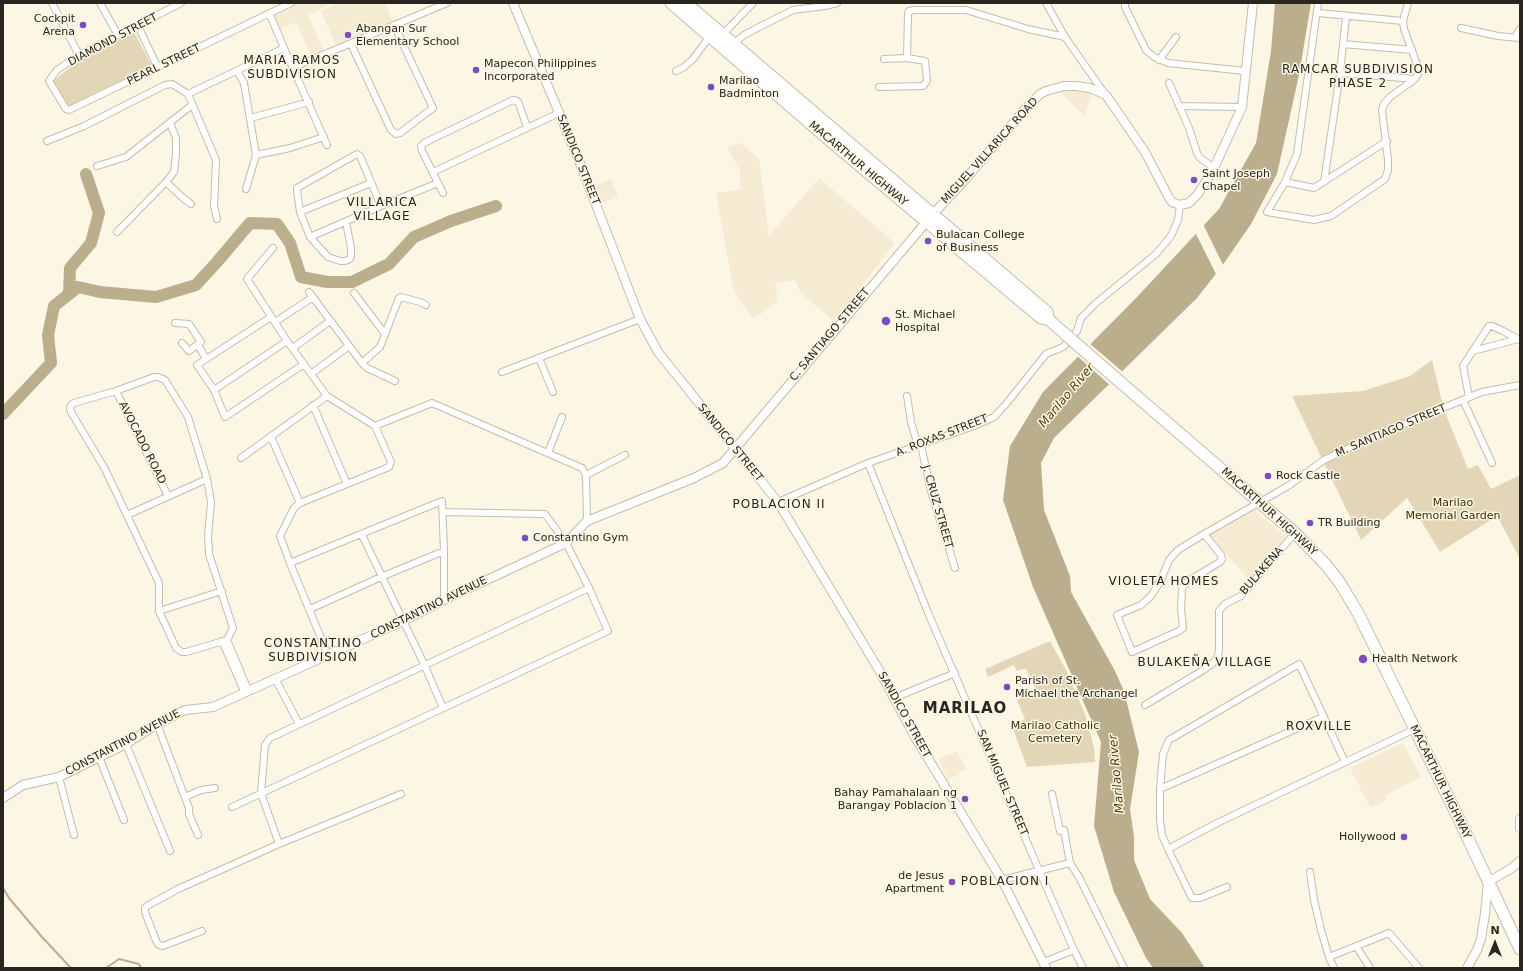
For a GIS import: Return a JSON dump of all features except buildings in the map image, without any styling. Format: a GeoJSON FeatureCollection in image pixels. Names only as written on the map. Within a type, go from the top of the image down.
{"type":"FeatureCollection","features":[{"type":"Feature","properties":{"kind":"highway","name":"MACARTHUR HIGHWAY"},"geometry":{"type":"LineString","coordinates":[[671,3],[716,38],[930,218],[1047,312],[1048,319],[1260,502],[1295,533],[1327,566],[1349,597],[1519,944]]}},
{"type":"Feature","properties":{"kind":"highway","name":"MACARTHUR HIGHWAY"},"geometry":{"type":"LineString","coordinates":[[686,3],[716,38],[733,44],[930,218]]}},
{"type":"Feature","properties":{"kind":"main road","name":"SANDICO STREET"},"geometry":{"type":"LineString","coordinates":[[513,3],[559,113],[640,319],[658,352],[778,502],[879,670],[915,737],[1002,880],[1045,965]]}},
{"type":"Feature","properties":{"kind":"main road"},"geometry":{"type":"LineString","coordinates":[[1106,95],[1146,152],[1172,202],[1180,205],[1189,203],[1198,194],[1214,168],[1242,107],[1253,3]]}},
{"type":"Feature","properties":{"kind":"main road","name":"MIGUEL VILLARICA ROAD"},"geometry":{"type":"LineString","coordinates":[[930,218],[1040,94],[1052,88],[1073,86],[1090,88],[1106,95]]}},
{"type":"Feature","properties":{"kind":"main road","name":"C. SANTIAGO STREET"},"geometry":{"type":"LineString","coordinates":[[735,449],[930,218]]}},
{"type":"Feature","properties":{"kind":"main road","name":"CONSTANTINO AVENUE"},"geometry":{"type":"LineString","coordinates":[[3,798],[23,785],[59,776],[126,744],[157,724],[185,710],[213,707],[276,680],[403,621],[444,600],[566,543],[587,521],[694,478],[723,463],[735,449]]}},
{"type":"Feature","properties":{"kind":"main road"},"geometry":{"type":"LineString","coordinates":[[1520,819],[1520,828]]}},
{"type":"Feature","properties":{"kind":"main road"},"geometry":{"type":"LineString","coordinates":[[1467,968],[1481,939],[1488,882],[1512,868],[1520,861]]}},
{"type":"Feature","properties":{"kind":"street"},"geometry":{"type":"LineString","coordinates":[[52,3],[79,55]]}},
{"type":"Feature","properties":{"kind":"street"},"geometry":{"type":"LineString","coordinates":[[100,3],[118,36]]}},
{"type":"Feature","properties":{"kind":"street","name":"DIAMOND STREET"},"geometry":{"type":"LineString","coordinates":[[49,81],[57,70],[79,55],[181,3]]}},
{"type":"Feature","properties":{"kind":"street","name":"PEARL STREET"},"geometry":{"type":"LineString","coordinates":[[49,81],[68,111],[291,3]]}},
{"type":"Feature","properties":{"kind":"street"},"geometry":{"type":"LineString","coordinates":[[294,67],[447,3]]}},
{"type":"Feature","properties":{"kind":"street"},"geometry":{"type":"LineString","coordinates":[[676,71],[684,67],[753,3]]}},
{"type":"Feature","properties":{"kind":"street"},"geometry":{"type":"LineString","coordinates":[[733,44],[763,25],[793,10],[837,3]]}},
{"type":"Feature","properties":{"kind":"street"},"geometry":{"type":"LineString","coordinates":[[1046,3],[1065,37],[1106,95]]}},
{"type":"Feature","properties":{"kind":"street"},"geometry":{"type":"LineString","coordinates":[[1125,3],[1125,7],[1146,50],[1159,60],[1168,63],[1245,71]]}},
{"type":"Feature","properties":{"kind":"street"},"geometry":{"type":"LineString","coordinates":[[1318,3],[1318,12],[1297,154],[1285,182],[1267,212],[1314,220],[1331,216],[1385,179],[1388,170],[1387,141],[1382,110],[1384,104],[1390,97],[1415,79],[1418,74],[1418,67],[1404,29],[1403,21],[1408,3]]}},
{"type":"Feature","properties":{"kind":"street"},"geometry":{"type":"LineString","coordinates":[[907,58],[908,14],[909,11],[914,10],[966,10],[1028,29],[1065,37]]}},
{"type":"Feature","properties":{"kind":"street"},"geometry":{"type":"LineString","coordinates":[[1318,12],[1403,21]]}},
{"type":"Feature","properties":{"kind":"street"},"geometry":{"type":"LineString","coordinates":[[269,14],[294,67],[327,145]]}},
{"type":"Feature","properties":{"kind":"street"},"geometry":{"type":"LineString","coordinates":[[1324,182],[1340,73],[1346,16]]}},
{"type":"Feature","properties":{"kind":"street"},"geometry":{"type":"LineString","coordinates":[[138,26],[158,68]]}},
{"type":"Feature","properties":{"kind":"street"},"geometry":{"type":"LineString","coordinates":[[351,44],[391,130],[396,134],[400,133],[433,108],[394,26]]}},
{"type":"Feature","properties":{"kind":"street"},"geometry":{"type":"LineString","coordinates":[[1461,28],[1498,36],[1517,37],[1520,28]]}},
{"type":"Feature","properties":{"kind":"street"},"geometry":{"type":"LineString","coordinates":[[1159,60],[1176,38]]}},
{"type":"Feature","properties":{"kind":"street"},"geometry":{"type":"LineString","coordinates":[[1343,44],[1412,50]]}},
{"type":"Feature","properties":{"kind":"street"},"geometry":{"type":"LineString","coordinates":[[188,94],[284,48]]}},
{"type":"Feature","properties":{"kind":"street"},"geometry":{"type":"LineString","coordinates":[[879,87],[923,86],[927,81],[925,61],[907,58],[884,59]]}},
{"type":"Feature","properties":{"kind":"street"},"geometry":{"type":"LineString","coordinates":[[237,71],[244,83],[256,155],[246,189]]}},
{"type":"Feature","properties":{"kind":"street"},"geometry":{"type":"LineString","coordinates":[[1340,73],[1415,79]]}},
{"type":"Feature","properties":{"kind":"street"},"geometry":{"type":"LineString","coordinates":[[1169,83],[1189,128],[1197,153],[1200,158],[1214,168]]}},
{"type":"Feature","properties":{"kind":"street"},"geometry":{"type":"LineString","coordinates":[[47,141],[84,126],[165,85],[172,84],[188,94],[216,160],[214,206],[217,219]]}},
{"type":"Feature","properties":{"kind":"street"},"geometry":{"type":"LineString","coordinates":[[443,193],[422,151],[421,146],[424,143],[513,100],[517,101],[519,104],[527,128]]}},
{"type":"Feature","properties":{"kind":"street"},"geometry":{"type":"LineString","coordinates":[[251,118],[309,102]]}},
{"type":"Feature","properties":{"kind":"street"},"geometry":{"type":"LineString","coordinates":[[97,166],[126,157],[192,106]]}},
{"type":"Feature","properties":{"kind":"street"},"geometry":{"type":"LineString","coordinates":[[1179,106],[1242,107]]}},
{"type":"Feature","properties":{"kind":"street"},"geometry":{"type":"LineString","coordinates":[[433,172],[559,113]]}},
{"type":"Feature","properties":{"kind":"street"},"geometry":{"type":"LineString","coordinates":[[117,232],[174,172],[176,138],[170,123]]}},
{"type":"Feature","properties":{"kind":"street"},"geometry":{"type":"LineString","coordinates":[[256,155],[290,148],[324,137]]}},
{"type":"Feature","properties":{"kind":"street"},"geometry":{"type":"LineString","coordinates":[[1285,182],[1314,188],[1387,141]]}},
{"type":"Feature","properties":{"kind":"street"},"geometry":{"type":"LineString","coordinates":[[346,222],[351,256],[350,259],[340,261],[328,257],[310,237],[300,212],[297,188],[355,154],[359,154],[381,206]]}},
{"type":"Feature","properties":{"kind":"street"},"geometry":{"type":"LineString","coordinates":[[166,182],[191,204]]}},
{"type":"Feature","properties":{"kind":"street"},"geometry":{"type":"LineString","coordinates":[[300,212],[371,183]]}},
{"type":"Feature","properties":{"kind":"street"},"geometry":{"type":"LineString","coordinates":[[310,237],[438,183]]}},
{"type":"Feature","properties":{"kind":"street","name":"A. ROXAS STREET"},"geometry":{"type":"LineString","coordinates":[[778,502],[868,463],[974,426],[994,417],[1046,354],[1063,347],[1077,331],[1081,318],[1096,303],[1156,254],[1171,236],[1178,220],[1180,205]]}},
{"type":"Feature","properties":{"kind":"street"},"geometry":{"type":"LineString","coordinates":[[273,248],[247,278],[287,341],[327,396],[375,426],[391,462],[390,466],[300,503],[294,508],[280,536],[328,655]]}},
{"type":"Feature","properties":{"kind":"street"},"geometry":{"type":"LineString","coordinates":[[354,293],[385,334]]}},
{"type":"Feature","properties":{"kind":"street"},"geometry":{"type":"LineString","coordinates":[[304,364],[225,417],[214,390],[197,365],[273,320],[311,295],[362,363],[367,368],[395,381]]}},
{"type":"Feature","properties":{"kind":"street"},"geometry":{"type":"LineString","coordinates":[[362,363],[380,347],[401,296],[426,305]]}},
{"type":"Feature","properties":{"kind":"street"},"geometry":{"type":"LineString","coordinates":[[502,372],[640,319]]}},
{"type":"Feature","properties":{"kind":"street"},"geometry":{"type":"LineString","coordinates":[[293,348],[330,321]]}},
{"type":"Feature","properties":{"kind":"street"},"geometry":{"type":"LineString","coordinates":[[175,323],[189,324],[201,342],[189,352],[182,343]]}},
{"type":"Feature","properties":{"kind":"street"},"geometry":{"type":"LineString","coordinates":[[1492,463],[1466,398],[1463,366],[1489,326],[1504,331],[1519,339]]}},
{"type":"Feature","properties":{"kind":"street"},"geometry":{"type":"LineString","coordinates":[[1473,351],[1519,339]]}},
{"type":"Feature","properties":{"kind":"street"},"geometry":{"type":"LineString","coordinates":[[214,390],[287,341]]}},
{"type":"Feature","properties":{"kind":"street"},"geometry":{"type":"LineString","coordinates":[[198,345],[206,359]]}},
{"type":"Feature","properties":{"kind":"street"},"geometry":{"type":"LineString","coordinates":[[311,374],[349,346]]}},
{"type":"Feature","properties":{"kind":"street"},"geometry":{"type":"LineString","coordinates":[[539,358],[553,392]]}},
{"type":"Feature","properties":{"kind":"street"},"geometry":{"type":"LineString","coordinates":[[154,377],[162,378],[165,380],[188,417],[211,502],[208,536],[209,554],[233,628],[224,641],[182,652],[176,648],[159,611],[159,582],[105,469],[70,408],[74,403],[116,391],[154,377]]}},
{"type":"Feature","properties":{"kind":"street","name":"M. SANTIAGO STREET"},"geometry":{"type":"LineString","coordinates":[[1204,534],[1221,555],[1222,559],[1220,562],[1188,581],[1182,588],[1181,610],[1183,628],[1132,652],[1117,615],[1141,605],[1151,596],[1161,580],[1169,560],[1178,550],[1204,534],[1294,483],[1324,460],[1370,438],[1466,398],[1482,392],[1520,385]]}},
{"type":"Feature","properties":{"kind":"street","name":"AVOCADO ROAD"},"geometry":{"type":"LineString","coordinates":[[116,391],[168,496]]}},
{"type":"Feature","properties":{"kind":"street"},"geometry":{"type":"LineString","coordinates":[[241,458],[327,396]]}},
{"type":"Feature","properties":{"kind":"street","name":"J. CRUZ STREET"},"geometry":{"type":"LineString","coordinates":[[907,396],[911,422],[955,568]]}},
{"type":"Feature","properties":{"kind":"street"},"geometry":{"type":"LineString","coordinates":[[375,426],[432,403],[582,468],[586,475],[587,521]]}},
{"type":"Feature","properties":{"kind":"street"},"geometry":{"type":"LineString","coordinates":[[313,405],[347,484]]}},
{"type":"Feature","properties":{"kind":"street"},"geometry":{"type":"LineString","coordinates":[[548,453],[562,417]]}},
{"type":"Feature","properties":{"kind":"street"},"geometry":{"type":"LineString","coordinates":[[271,437],[300,503]]}},
{"type":"Feature","properties":{"kind":"street"},"geometry":{"type":"LineString","coordinates":[[586,475],[625,455]]}},
{"type":"Feature","properties":{"kind":"street","name":"SAN MIGUEL STREET"},"geometry":{"type":"LineString","coordinates":[[868,463],[929,615],[1083,968]]}},
{"type":"Feature","properties":{"kind":"street"},"geometry":{"type":"LineString","coordinates":[[127,516],[206,479]]}},
{"type":"Feature","properties":{"kind":"street"},"geometry":{"type":"LineString","coordinates":[[290,563],[362,535],[442,501],[444,600]]}},
{"type":"Feature","properties":{"kind":"street"},"geometry":{"type":"LineString","coordinates":[[232,807],[608,631],[589,588],[566,543],[544,514],[443,512]]}},
{"type":"Feature","properties":{"kind":"street","name":"BULAKENA"},"geometry":{"type":"LineString","coordinates":[[1145,705],[1213,663],[1218,656],[1218,615],[1222,606],[1241,596],[1295,533]]}},
{"type":"Feature","properties":{"kind":"street"},"geometry":{"type":"LineString","coordinates":[[362,535],[424,664],[443,708]]}},
{"type":"Feature","properties":{"kind":"street"},"geometry":{"type":"LineString","coordinates":[[310,609],[444,551]]}},
{"type":"Feature","properties":{"kind":"street"},"geometry":{"type":"LineString","coordinates":[[279,844],[260,793],[265,745],[274,735],[589,588]]}},
{"type":"Feature","properties":{"kind":"street"},"geometry":{"type":"LineString","coordinates":[[159,611],[222,591]]}},
{"type":"Feature","properties":{"kind":"street"},"geometry":{"type":"LineString","coordinates":[[224,641],[246,692]]}},
{"type":"Feature","properties":{"kind":"street"},"geometry":{"type":"LineString","coordinates":[[1227,887],[1200,898],[1192,898],[1162,835],[1160,820],[1160,789],[1163,754],[1169,740],[1299,664],[1345,762]]}},
{"type":"Feature","properties":{"kind":"street"},"geometry":{"type":"LineString","coordinates":[[894,698],[955,673]]}},
{"type":"Feature","properties":{"kind":"street"},"geometry":{"type":"LineString","coordinates":[[276,680],[299,724]]}},
{"type":"Feature","properties":{"kind":"street"},"geometry":{"type":"LineString","coordinates":[[1160,789],[1323,717]]}},
{"type":"Feature","properties":{"kind":"street"},"geometry":{"type":"LineString","coordinates":[[157,724],[198,835]]}},
{"type":"Feature","properties":{"kind":"street"},"geometry":{"type":"LineString","coordinates":[[1168,849],[1219,822],[1415,729]]}},
{"type":"Feature","properties":{"kind":"street"},"geometry":{"type":"LineString","coordinates":[[126,744],[170,852]]}},
{"type":"Feature","properties":{"kind":"street"},"geometry":{"type":"LineString","coordinates":[[99,757],[124,820]]}},
{"type":"Feature","properties":{"kind":"street"},"geometry":{"type":"LineString","coordinates":[[59,776],[74,835]]}},
{"type":"Feature","properties":{"kind":"street"},"geometry":{"type":"LineString","coordinates":[[185,797],[201,790],[215,788]]}},
{"type":"Feature","properties":{"kind":"street"},"geometry":{"type":"LineString","coordinates":[[202,931],[163,946],[159,946],[145,912],[145,908],[178,889],[279,844],[401,794]]}},
{"type":"Feature","properties":{"kind":"street"},"geometry":{"type":"LineString","coordinates":[[1052,794],[1060,830],[1064,830],[1070,863],[1079,877],[1124,968]]}},
{"type":"Feature","properties":{"kind":"street"},"geometry":{"type":"LineString","coordinates":[[1002,880],[1070,863]]}},
{"type":"Feature","properties":{"kind":"street"},"geometry":{"type":"LineString","coordinates":[[1310,872],[1314,900],[1329,957],[1334,968]]}},
{"type":"Feature","properties":{"kind":"street"},"geometry":{"type":"LineString","coordinates":[[1329,957],[1390,932],[1419,968]]}},
{"type":"Feature","properties":{"kind":"street"},"geometry":{"type":"LineString","coordinates":[[1356,946],[1370,968]]}},
{"type":"Feature","properties":{"kind":"street"},"geometry":{"type":"LineString","coordinates":[[1045,965],[1074,950]]}},
{"type":"Feature","properties":{"kind":"shaded area"},"geometry":{"type":"Polygon","coordinates":[[[294,3],[333,3],[308,15],[324,52],[312,57],[296,22],[278,30],[272,13],[294,3]]]}},
{"type":"Feature","properties":{"kind":"shaded area","name":"Abangan Sur Elementary School"},"geometry":{"type":"Polygon","coordinates":[[[338,3],[385,3],[393,21],[337,48],[321,11],[338,3]]]}},
{"type":"Feature","properties":{"kind":"shaded area"},"geometry":{"type":"Polygon","coordinates":[[[1070,90],[1087,91],[1092,95],[1084,116],[1062,93],[1070,90]]]}},
{"type":"Feature","properties":{"kind":"shaded area"},"geometry":{"type":"Polygon","coordinates":[[[741,143],[759,159],[769,236],[819,178],[895,243],[834,322],[800,292],[795,280],[775,283],[778,301],[754,319],[739,300],[733,287],[716,193],[740,190],[740,171],[727,147],[741,143]]]}},
{"type":"Feature","properties":{"kind":"shaded area"},"geometry":{"type":"Polygon","coordinates":[[[611,179],[618,197],[601,204],[594,187],[611,179]]]}},
{"type":"Feature","properties":{"kind":"shaded area"},"geometry":{"type":"Polygon","coordinates":[[[1253,509],[1286,537],[1251,582],[1209,535],[1253,509]]]}},
{"type":"Feature","properties":{"kind":"shaded area"},"geometry":{"type":"Polygon","coordinates":[[[1403,743],[1421,777],[1385,795],[1386,800],[1370,808],[1350,768],[1403,743]]]}},
{"type":"Feature","properties":{"kind":"shaded area"},"geometry":{"type":"Polygon","coordinates":[[[957,751],[966,769],[948,780],[939,759],[957,751]]]}},
{"type":"Feature","properties":{"kind":"shaded area"},"geometry":{"type":"Polygon","coordinates":[[[903,790],[908,798],[889,809],[884,799],[887,797],[885,795],[892,791],[895,795],[903,790]]]}},
{"type":"Feature","properties":{"kind":"green space"},"geometry":{"type":"Polygon","coordinates":[[[134,32],[152,66],[99,91],[68,108],[51,83],[74,64],[134,32]]]}},
{"type":"Feature","properties":{"kind":"green space","name":"Marilao Memorial Garden"},"geometry":{"type":"Polygon","coordinates":[[[1432,360],[1444,410],[1468,469],[1478,465],[1491,489],[1520,475],[1520,559],[1497,516],[1440,552],[1407,498],[1361,540],[1292,396],[1363,391],[1410,376],[1432,360]]]}},
{"type":"Feature","properties":{"kind":"green space","name":"Marilao Catholic Cemetery"},"geometry":{"type":"Polygon","coordinates":[[[1050,641],[1066,670],[1085,714],[1094,748],[1095,762],[1027,767],[1012,726],[1025,719],[1017,700],[1036,691],[1026,668],[1017,671],[1014,665],[988,677],[985,669],[1050,641]]]}},
{"type":"Feature","properties":{"kind":"water","name":"Marilao River"},"geometry":{"type":"Polygon","coordinates":[[[1275,3],[1311,3],[1299,75],[1277,174],[1251,224],[1222,266],[1197,298],[1054,438],[1041,463],[1044,510],[1070,576],[1071,592],[1115,671],[1124,691],[1139,752],[1130,809],[1134,837],[1134,860],[1150,899],[1182,933],[1205,968],[1153,968],[1146,958],[1114,892],[1094,826],[1101,742],[1033,587],[1003,500],[1010,446],[1043,392],[1138,296],[1219,209],[1256,143],[1271,51],[1275,3]]]}},
{"type":"Feature","properties":{"kind":"pier"},"geometry":{"type":"Polygon","coordinates":[[[1203,224],[1224,267],[1217,276],[1195,232],[1203,224]]]}},
{"type":"Feature","properties":{"kind":"pier"},"geometry":{"type":"Polygon","coordinates":[[[1089,343],[1124,373],[1111,386],[1076,355],[1089,343]]]}},
{"type":"Feature","properties":{"kind":"waterway"},"geometry":{"type":"LineString","coordinates":[[69,294],[70,268],[91,243],[99,213],[86,174]]}},
{"type":"Feature","properties":{"kind":"waterway"},"geometry":{"type":"LineString","coordinates":[[3,414],[51,363],[48,335],[54,306],[78,287],[100,292],[156,297],[196,285],[250,223],[277,224],[290,243],[301,277],[327,282],[352,282],[389,264],[414,237],[451,221],[496,206]]}},
{"type":"Feature","properties":{"kind":"waterway"},"geometry":{"type":"LineString","coordinates":[[3,888],[9,898],[42,937],[71,968]]}},
{"type":"Feature","properties":{"kind":"waterway"},"geometry":{"type":"LineString","coordinates":[[106,968],[119,959],[139,964],[141,968]]}},
{"type":"Feature","properties":{"kind":"place","name":"Cockpit Arena"},"geometry":{"type":"Point","coordinates":[83,25]}},
{"type":"Feature","properties":{"kind":"place","name":"Abangan Sur Elementary School"},"geometry":{"type":"Point","coordinates":[348,35]}},
{"type":"Feature","properties":{"kind":"place","name":"Mapecon Philippines Incorporated"},"geometry":{"type":"Point","coordinates":[476,70]}},
{"type":"Feature","properties":{"kind":"place","name":"Marilao Badminton"},"geometry":{"type":"Point","coordinates":[711,87]}},
{"type":"Feature","properties":{"kind":"place","name":"Saint Joseph Chapel"},"geometry":{"type":"Point","coordinates":[1194,180]}},
{"type":"Feature","properties":{"kind":"place","name":"Bulacan College of Business"},"geometry":{"type":"Point","coordinates":[928,241]}},
{"type":"Feature","properties":{"kind":"place","name":"St. Michael Hospital"},"geometry":{"type":"Point","coordinates":[886,321]}},
{"type":"Feature","properties":{"kind":"place","name":"Rock Castle"},"geometry":{"type":"Point","coordinates":[1268,476]}},
{"type":"Feature","properties":{"kind":"place","name":"TR Building"},"geometry":{"type":"Point","coordinates":[1310,523]}},
{"type":"Feature","properties":{"kind":"place","name":"Constantino Gym"},"geometry":{"type":"Point","coordinates":[525,538]}},
{"type":"Feature","properties":{"kind":"place","name":"Health Network"},"geometry":{"type":"Point","coordinates":[1363,659]}},
{"type":"Feature","properties":{"kind":"place","name":"Parish of St. Michael the Archangel"},"geometry":{"type":"Point","coordinates":[1007,687]}},
{"type":"Feature","properties":{"kind":"place","name":"Bahay Pamahalaan ng Barangay Poblacion 1"},"geometry":{"type":"Point","coordinates":[965,799]}},
{"type":"Feature","properties":{"kind":"place","name":"Hollywood"},"geometry":{"type":"Point","coordinates":[1404,837]}},
{"type":"Feature","properties":{"kind":"place","name":"de Jesus Apartment"},"geometry":{"type":"Point","coordinates":[952,882]}},
{"type":"Feature","properties":{"kind":"district","name":"MARIA RAMOS SUBDIVISION"},"geometry":{"type":"Point","coordinates":[292,68]}},
{"type":"Feature","properties":{"kind":"district","name":"RAMCAR SUBDIVISION PHASE 2"},"geometry":{"type":"Point","coordinates":[1358,77]}},
{"type":"Feature","properties":{"kind":"district","name":"VILLARICA VILLAGE"},"geometry":{"type":"Point","coordinates":[382,210]}},
{"type":"Feature","properties":{"kind":"district","name":"POBLACION II"},"geometry":{"type":"Point","coordinates":[779,505]}},
{"type":"Feature","properties":{"kind":"district","name":"VIOLETA HOMES"},"geometry":{"type":"Point","coordinates":[1164,582]}},
{"type":"Feature","properties":{"kind":"district","name":"CONSTANTINO SUBDIVISION"},"geometry":{"type":"Point","coordinates":[313,651]}},
{"type":"Feature","properties":{"kind":"district","name":"BULAKEÑA VILLAGE"},"geometry":{"type":"Point","coordinates":[1205,663]}},
{"type":"Feature","properties":{"kind":"district","name":"MARILAO"},"geometry":{"type":"Point","coordinates":[965,709]}},
{"type":"Feature","properties":{"kind":"district","name":"ROXVILLE"},"geometry":{"type":"Point","coordinates":[1319,727]}},
{"type":"Feature","properties":{"kind":"district","name":"POBLACION I"},"geometry":{"type":"Point","coordinates":[1005,882]}}]}
